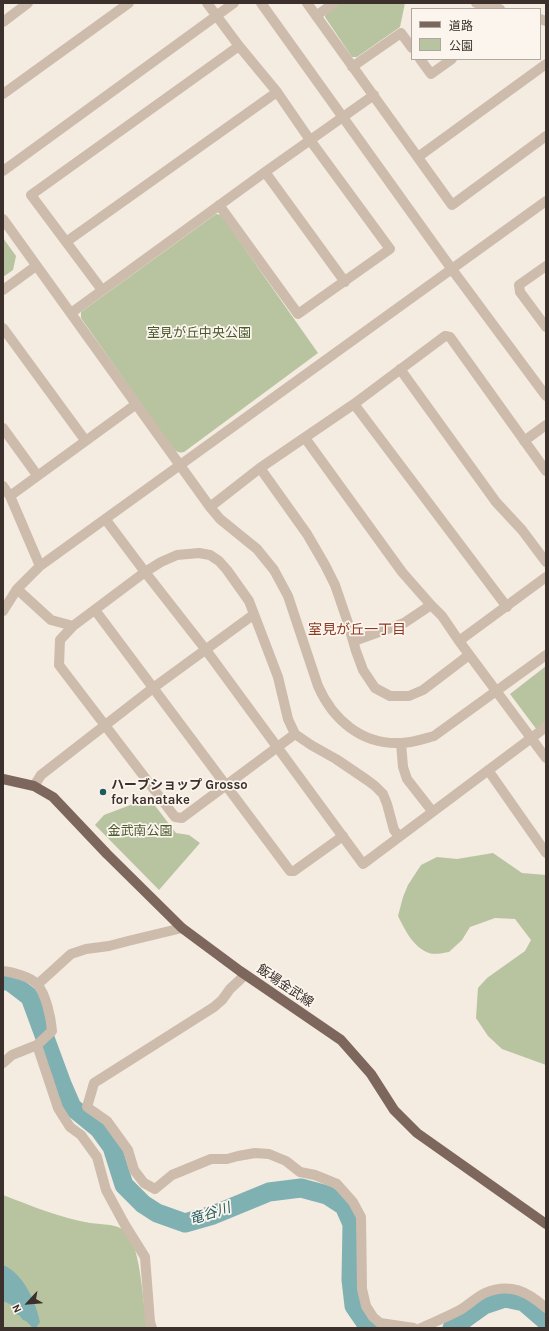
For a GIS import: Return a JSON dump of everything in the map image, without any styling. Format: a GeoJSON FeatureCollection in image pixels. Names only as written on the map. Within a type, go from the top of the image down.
{"type":"FeatureCollection","features":[{"type":"Feature","properties":{"kind":"main road","name":"飯場金武線"},"geometry":{"type":"LineString","coordinates":[[3,779],[34,786],[52,797],[182,928],[245,974],[341,1040],[371,1074],[394,1110],[417,1133],[546,1224]]}},
{"type":"Feature","properties":{"kind":"street"},"geometry":{"type":"LineString","coordinates":[[3,22],[28,3]]}},
{"type":"Feature","properties":{"kind":"street"},"geometry":{"type":"LineString","coordinates":[[3,94],[129,3]]}},
{"type":"Feature","properties":{"kind":"street"},"geometry":{"type":"LineString","coordinates":[[207,3],[239,46],[277,92],[310,140],[390,249],[298,314],[219,205]]}},
{"type":"Feature","properties":{"kind":"street"},"geometry":{"type":"LineString","coordinates":[[3,172],[234,3]]}},
{"type":"Feature","properties":{"kind":"street"},"geometry":{"type":"LineString","coordinates":[[261,3],[546,396]]}},
{"type":"Feature","properties":{"kind":"street"},"geometry":{"type":"LineString","coordinates":[[307,3],[452,205],[546,136]]}},
{"type":"Feature","properties":{"kind":"street"},"geometry":{"type":"LineString","coordinates":[[316,16],[334,3]]}},
{"type":"Feature","properties":{"kind":"street"},"geometry":{"type":"LineString","coordinates":[[476,3],[487,7]]}},
{"type":"Feature","properties":{"kind":"street"},"geometry":{"type":"LineString","coordinates":[[352,66],[401,33],[411,47]]}},
{"type":"Feature","properties":{"kind":"street"},"geometry":{"type":"LineString","coordinates":[[102,290],[31,195],[239,46]]}},
{"type":"Feature","properties":{"kind":"street"},"geometry":{"type":"LineString","coordinates":[[421,60],[431,74],[451,60]]}},
{"type":"Feature","properties":{"kind":"street"},"geometry":{"type":"LineString","coordinates":[[418,157],[546,64]]}},
{"type":"Feature","properties":{"kind":"street"},"geometry":{"type":"LineString","coordinates":[[66,242],[277,92]]}},
{"type":"Feature","properties":{"kind":"street"},"geometry":{"type":"LineString","coordinates":[[71,313],[219,205],[374,95]]}},
{"type":"Feature","properties":{"kind":"street"},"geometry":{"type":"LineString","coordinates":[[265,172],[345,282]]}},
{"type":"Feature","properties":{"kind":"street"},"geometry":{"type":"LineString","coordinates":[[3,611],[17,590],[40,566],[106,520],[546,201]]}},
{"type":"Feature","properties":{"kind":"street"},"geometry":{"type":"LineString","coordinates":[[3,219],[220,520],[257,549],[278,576],[288,596],[318,686],[331,711],[340,720],[363,736],[380,742],[401,743],[418,741],[434,736],[546,655]]}},
{"type":"Feature","properties":{"kind":"street"},"geometry":{"type":"LineString","coordinates":[[3,290],[36,266]]}},
{"type":"Feature","properties":{"kind":"street"},"geometry":{"type":"LineString","coordinates":[[546,266],[519,285],[520,292],[546,327]]}},
{"type":"Feature","properties":{"kind":"street"},"geometry":{"type":"LineString","coordinates":[[3,328],[85,440]]}},
{"type":"Feature","properties":{"kind":"street"},"geometry":{"type":"LineString","coordinates":[[210,507],[260,468],[354,404],[444,336],[450,337],[546,471]]}},
{"type":"Feature","properties":{"kind":"street"},"geometry":{"type":"LineString","coordinates":[[400,369],[496,502],[522,530],[546,562]]}},
{"type":"Feature","properties":{"kind":"street"},"geometry":{"type":"LineString","coordinates":[[10,496],[135,404]]}},
{"type":"Feature","properties":{"kind":"street"},"geometry":{"type":"LineString","coordinates":[[354,404],[507,607]]}},
{"type":"Feature","properties":{"kind":"street"},"geometry":{"type":"LineString","coordinates":[[524,441],[546,425]]}},
{"type":"Feature","properties":{"kind":"street"},"geometry":{"type":"LineString","coordinates":[[3,428],[37,475]]}},
{"type":"Feature","properties":{"kind":"street"},"geometry":{"type":"LineString","coordinates":[[306,438],[402,572],[442,616],[495,691],[546,758]]}},
{"type":"Feature","properties":{"kind":"street"},"geometry":{"type":"LineString","coordinates":[[260,468],[307,534],[325,565],[335,585],[348,620],[363,670],[375,688],[390,696],[409,696],[423,690],[469,655]]}},
{"type":"Feature","properties":{"kind":"street"},"geometry":{"type":"LineString","coordinates":[[3,486],[10,496],[40,566]]}},
{"type":"Feature","properties":{"kind":"street"},"geometry":{"type":"LineString","coordinates":[[106,520],[206,650],[363,864],[546,727]]}},
{"type":"Feature","properties":{"kind":"street"},"geometry":{"type":"LineString","coordinates":[[295,734],[182,818],[175,817],[59,665],[60,640],[73,626],[145,572],[161,562],[176,555],[199,553],[210,555],[219,561],[249,601],[253,615],[264,639],[278,677],[288,719],[295,734],[336,759],[375,786],[383,794],[394,830],[399,836]]}},
{"type":"Feature","properties":{"kind":"street"},"geometry":{"type":"LineString","coordinates":[[459,641],[546,577]]}},
{"type":"Feature","properties":{"kind":"street"},"geometry":{"type":"LineString","coordinates":[[17,590],[50,620],[73,626]]}},
{"type":"Feature","properties":{"kind":"street"},"geometry":{"type":"LineString","coordinates":[[354,641],[404,623],[431,605]]}},
{"type":"Feature","properties":{"kind":"street"},"geometry":{"type":"LineString","coordinates":[[95,610],[290,871],[294,871],[343,836]]}},
{"type":"Feature","properties":{"kind":"street"},"geometry":{"type":"LineString","coordinates":[[34,786],[41,775],[153,688],[253,615]]}},
{"type":"Feature","properties":{"kind":"street"},"geometry":{"type":"LineString","coordinates":[[401,743],[403,767],[407,779],[432,811]]}},
{"type":"Feature","properties":{"kind":"street"},"geometry":{"type":"LineString","coordinates":[[488,770],[546,853]]}},
{"type":"Feature","properties":{"kind":"street"},"geometry":{"type":"LineString","coordinates":[[38,984],[70,954],[86,949],[109,946],[182,928]]}},
{"type":"Feature","properties":{"kind":"street"},"geometry":{"type":"LineString","coordinates":[[3,971],[13,972],[38,984],[49,1010],[52,1031],[37,1045],[12,1054],[3,1063]]}},
{"type":"Feature","properties":{"kind":"street"},"geometry":{"type":"LineString","coordinates":[[245,974],[214,1007],[94,1083],[87,1107],[106,1121],[128,1150],[134,1170],[144,1183],[155,1189],[172,1175],[211,1159],[227,1159],[255,1153],[269,1154],[286,1161],[300,1172],[315,1175],[337,1184],[353,1202],[361,1217],[362,1289],[366,1306],[380,1323],[414,1328]]}},
{"type":"Feature","properties":{"kind":"street"},"geometry":{"type":"LineString","coordinates":[[37,1045],[58,1108],[70,1127],[81,1135],[97,1157],[106,1190],[145,1257],[150,1322],[152,1328]]}},
{"type":"Feature","properties":{"kind":"street"},"geometry":{"type":"LineString","coordinates":[[421,1328],[460,1310],[485,1293],[500,1288],[522,1290],[534,1297],[546,1308]]}},
{"type":"Feature","properties":{"kind":"green space"},"geometry":{"type":"Polygon","coordinates":[[[340,3],[405,3],[400,27],[357,57],[352,57],[325,17],[326,13],[340,3]]]}},
{"type":"Feature","properties":{"kind":"green space","name":"室見が丘中央公園"},"geometry":{"type":"Polygon","coordinates":[[[216,214],[221,215],[318,353],[184,452],[177,452],[173,449],[81,318],[81,312],[216,214]]]}},
{"type":"Feature","properties":{"kind":"green space"},"geometry":{"type":"Polygon","coordinates":[[[3,238],[16,256],[13,270],[3,277],[3,238]]]}},
{"type":"Feature","properties":{"kind":"green space"},"geometry":{"type":"Polygon","coordinates":[[[546,666],[546,723],[537,730],[510,694],[546,666]]]}},
{"type":"Feature","properties":{"kind":"green space","name":"金武南公園"},"geometry":{"type":"Polygon","coordinates":[[[149,798],[176,833],[189,835],[200,843],[159,890],[95,825],[104,815],[149,798]]]}},
{"type":"Feature","properties":{"kind":"green space"},"geometry":{"type":"Polygon","coordinates":[[[493,853],[522,873],[546,875],[546,1065],[502,1049],[488,1036],[476,1018],[478,988],[487,978],[525,951],[531,940],[515,919],[495,918],[470,927],[462,940],[449,952],[433,954],[418,947],[398,916],[408,885],[421,865],[437,857],[457,859],[493,853]]]}},
{"type":"Feature","properties":{"kind":"green space"},"geometry":{"type":"Polygon","coordinates":[[[3,1195],[57,1215],[79,1221],[115,1226],[127,1233],[132,1241],[141,1278],[147,1328],[3,1328],[3,1195]]]}},
{"type":"Feature","properties":{"kind":"water"},"geometry":{"type":"Polygon","coordinates":[[[3,1265],[17,1274],[28,1289],[40,1322],[36,1328],[33,1328],[19,1315],[15,1314],[12,1305],[3,1301],[3,1265]]]}},
{"type":"Feature","properties":{"kind":"waterway","name":"竜谷川"},"geometry":{"type":"LineString","coordinates":[[3,981],[9,981],[30,997],[72,1107],[99,1129],[112,1147],[124,1185],[143,1204],[157,1213],[185,1223],[213,1215],[269,1192],[301,1188],[327,1195],[344,1206],[352,1224],[351,1280],[354,1306],[367,1325],[373,1328]]}},
{"type":"Feature","properties":{"kind":"waterway","name":"竜谷川"},"geometry":{"type":"LineString","coordinates":[[452,1328],[484,1305],[505,1298],[524,1302],[546,1321]]}},
{"type":"Feature","properties":{"kind":"place","name":"ハーブショップ Grosso for kanatake"},"geometry":{"type":"Point","coordinates":[103,792]}},
{"type":"Feature","properties":{"kind":"district","name":"室見が丘一丁目"},"geometry":{"type":"Point","coordinates":[357,630]}}]}
